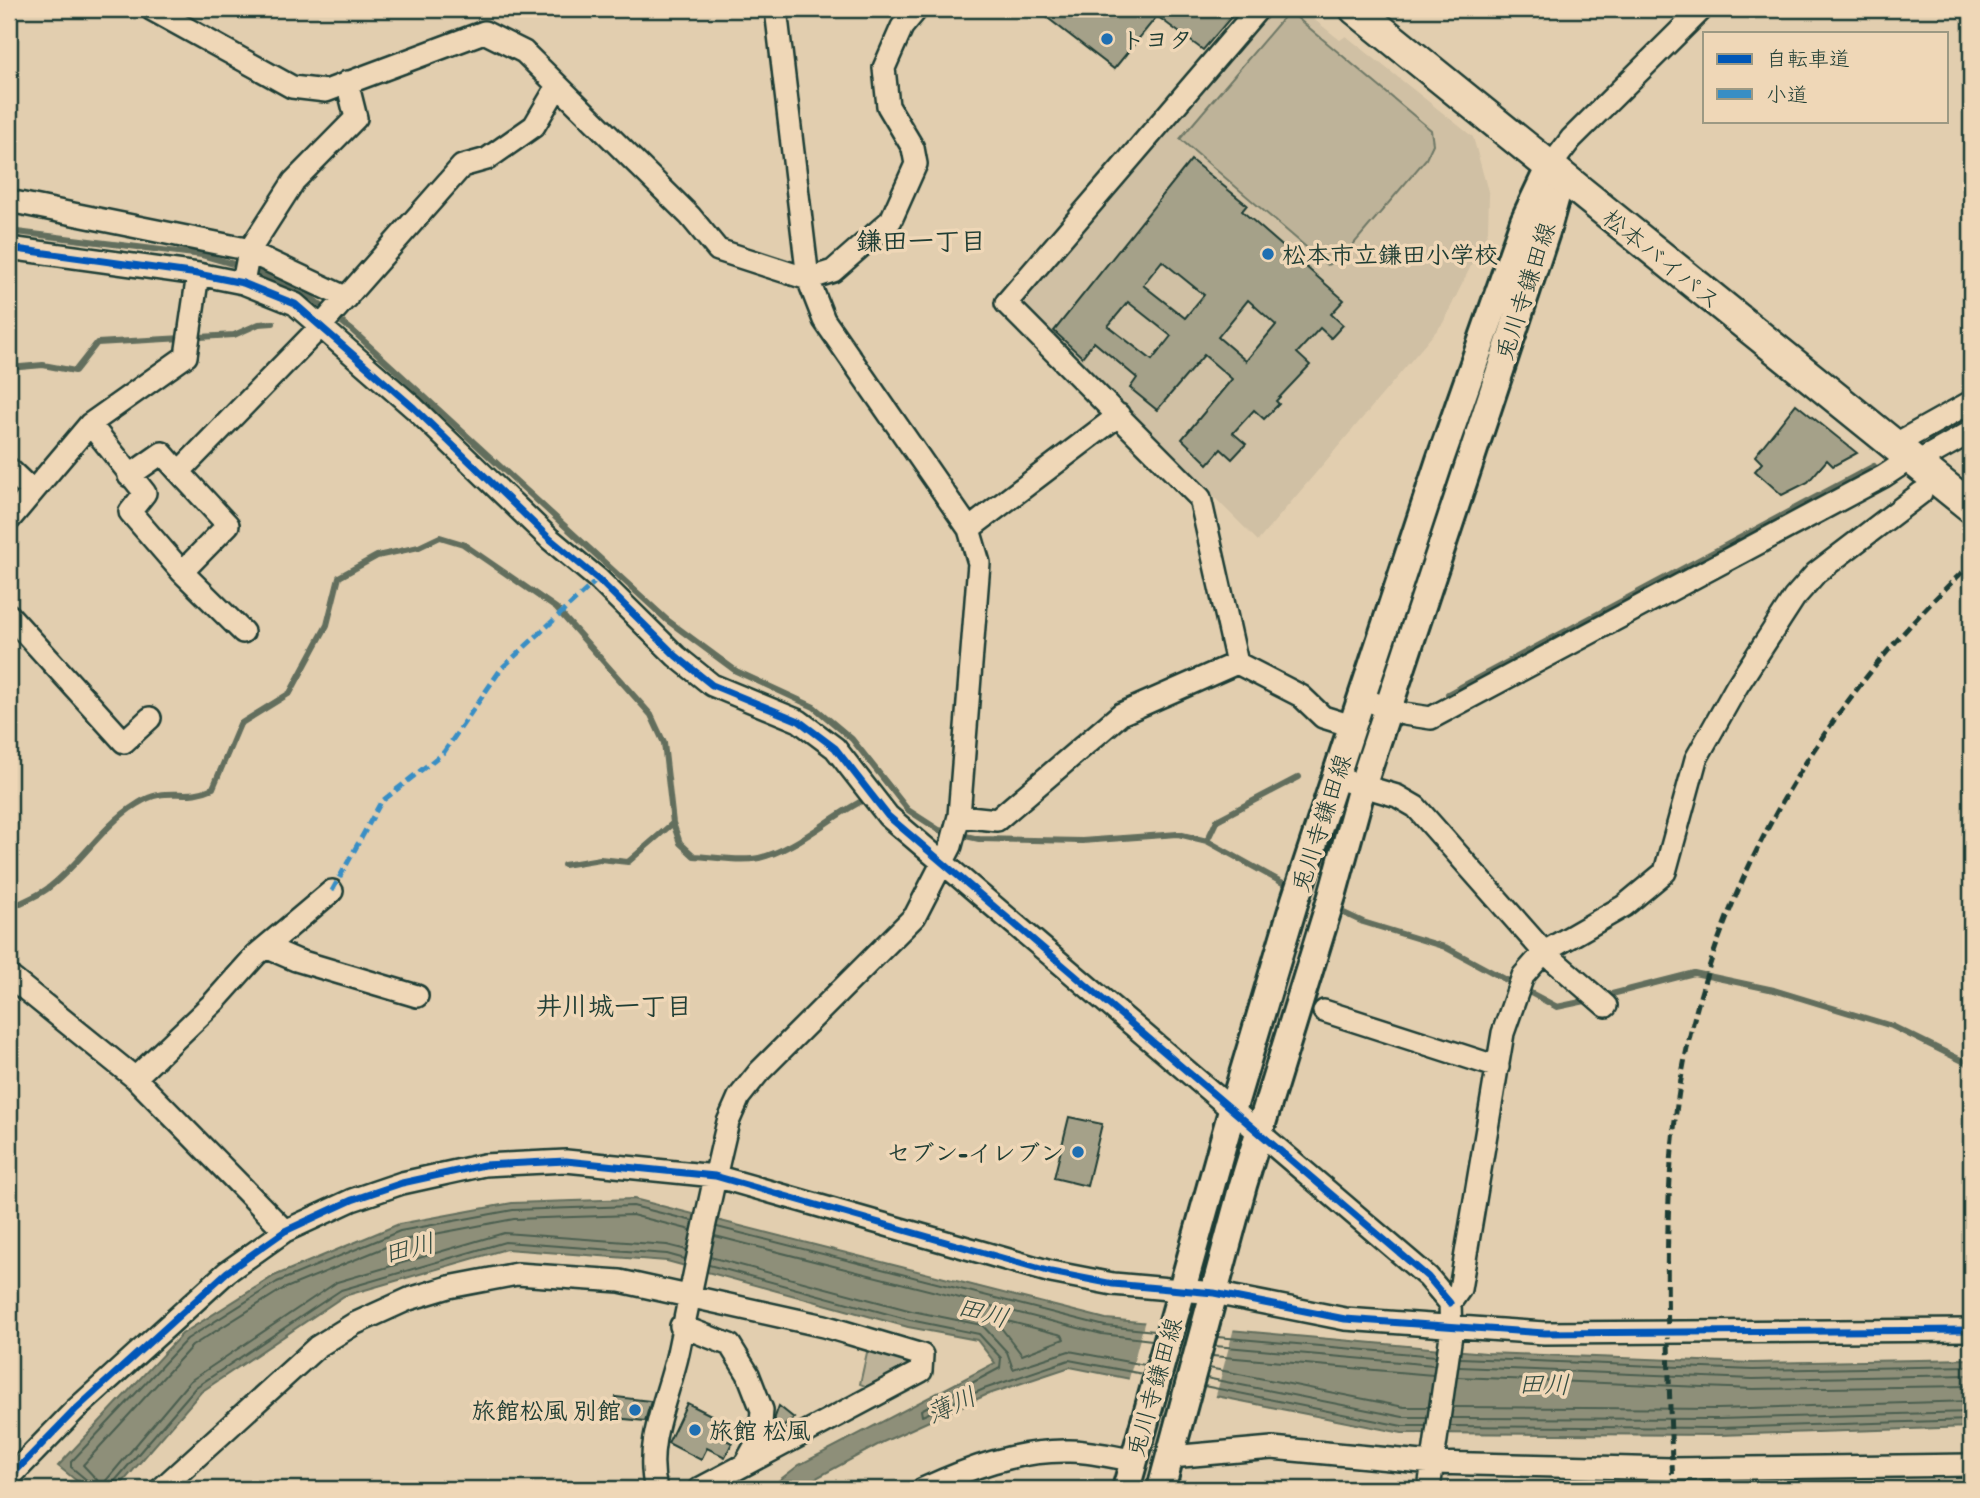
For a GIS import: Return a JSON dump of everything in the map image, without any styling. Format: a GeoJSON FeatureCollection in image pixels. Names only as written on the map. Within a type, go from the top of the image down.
{"type":"FeatureCollection","features":[{"type":"Feature","properties":{"kind":"highway","name":"松本バイパス"},"geometry":{"type":"LineString","coordinates":[[1354,9],[1971,508]]}},
{"type":"Feature","properties":{"kind":"main road","name":"兎川寺鎌田線"},"geometry":{"type":"LineString","coordinates":[[1126,1489],[1232,1111],[1352,726],[1440,460],[1520,234],[1555,173]]}},
{"type":"Feature","properties":{"kind":"main road","name":"兎川寺鎌田線"},"geometry":{"type":"LineString","coordinates":[[1161,1489],[1258,1133],[1329,906],[1386,708],[1546,232],[1555,173]]}},
{"type":"Feature","properties":{"kind":"street"},"geometry":{"type":"LineString","coordinates":[[151,9],[292,87],[326,91],[484,32],[524,52],[690,216],[718,250],[808,279],[833,271],[891,220],[916,164],[914,148],[888,106],[884,68],[902,27],[917,9]]}},
{"type":"Feature","properties":{"kind":"street"},"geometry":{"type":"LineString","coordinates":[[655,1489],[651,1468],[653,1446],[678,1352],[681,1326],[691,1291],[713,1182],[728,1122],[739,1097],[759,1072],[915,916],[952,838],[979,563],[969,529],[824,320],[808,279],[776,9]]}},
{"type":"Feature","properties":{"kind":"street"},"geometry":{"type":"LineString","coordinates":[[1237,663],[1200,498],[1006,303],[1258,9]]}},
{"type":"Feature","properties":{"kind":"street"},"geometry":{"type":"LineString","coordinates":[[1555,173],[1572,139],[1702,9]]}},
{"type":"Feature","properties":{"kind":"street"},"geometry":{"type":"LineString","coordinates":[[243,283],[249,251],[294,181],[356,118],[347,82]]}},
{"type":"Feature","properties":{"kind":"street"},"geometry":{"type":"LineString","coordinates":[[179,472],[347,298],[462,166],[487,159],[534,126],[557,87]]}},
{"type":"Feature","properties":{"kind":"street"},"geometry":{"type":"LineString","coordinates":[[9,201],[249,251],[347,298]]}},
{"type":"Feature","properties":{"kind":"street"},"geometry":{"type":"LineString","coordinates":[[9,248],[198,274],[243,283],[295,304],[414,408],[550,539],[598,579],[676,656],[712,685],[799,721],[835,748],[882,807],[952,838],[1232,1111],[1428,1277],[1450,1303],[1451,1331],[1429,1489]]}},
{"type":"Feature","properties":{"kind":"street"},"geometry":{"type":"LineString","coordinates":[[9,520],[31,490],[90,425],[186,356],[198,274]]}},
{"type":"Feature","properties":{"kind":"street"},"geometry":{"type":"LineString","coordinates":[[1362,698],[1386,708],[1431,718],[1884,476],[1971,402]]}},
{"type":"Feature","properties":{"kind":"street"},"geometry":{"type":"LineString","coordinates":[[969,529],[1119,415]]}},
{"type":"Feature","properties":{"kind":"street"},"geometry":{"type":"LineString","coordinates":[[90,425],[129,477],[145,493],[130,512],[182,572],[243,632]]}},
{"type":"Feature","properties":{"kind":"street"},"geometry":{"type":"LineString","coordinates":[[1907,455],[1971,432]]}},
{"type":"Feature","properties":{"kind":"street"},"geometry":{"type":"LineString","coordinates":[[129,477],[162,453],[228,525],[182,572]]}},
{"type":"Feature","properties":{"kind":"street"},"geometry":{"type":"LineString","coordinates":[[9,468],[31,490]]}},
{"type":"Feature","properties":{"kind":"street"},"geometry":{"type":"LineString","coordinates":[[1450,1303],[1460,1290],[1497,1067],[1514,997],[1523,976],[1544,952],[1624,906],[1665,872],[1696,759],[1737,686],[1794,598],[1816,573],[1921,494]]}},
{"type":"Feature","properties":{"kind":"street"},"geometry":{"type":"LineString","coordinates":[[9,615],[124,742],[150,719]]}},
{"type":"Feature","properties":{"kind":"street"},"geometry":{"type":"LineString","coordinates":[[1237,663],[1301,696],[1323,717],[1352,726]]}},
{"type":"Feature","properties":{"kind":"street"},"geometry":{"type":"LineString","coordinates":[[952,838],[997,820],[1121,714],[1237,663]]}},
{"type":"Feature","properties":{"kind":"street"},"geometry":{"type":"LineString","coordinates":[[1336,778],[1397,796],[1416,807],[1544,952],[1606,1006]]}},
{"type":"Feature","properties":{"kind":"street"},"geometry":{"type":"LineString","coordinates":[[135,1078],[266,947],[332,891]]}},
{"type":"Feature","properties":{"kind":"street"},"geometry":{"type":"LineString","coordinates":[[266,947],[296,960],[417,996]]}},
{"type":"Feature","properties":{"kind":"street"},"geometry":{"type":"LineString","coordinates":[[9,976],[135,1078],[285,1231]]}},
{"type":"Feature","properties":{"kind":"street"},"geometry":{"type":"LineString","coordinates":[[1324,1011],[1497,1067]]}},
{"type":"Feature","properties":{"kind":"street"},"geometry":{"type":"LineString","coordinates":[[9,1478],[75,1410],[227,1272],[285,1231],[352,1200],[402,1183],[484,1165],[566,1161],[713,1182],[1051,1272],[1179,1297],[1213,1299],[1451,1331],[1544,1333],[1971,1330]]}},
{"type":"Feature","properties":{"kind":"street"},"geometry":{"type":"LineString","coordinates":[[161,1489],[317,1346],[354,1324],[409,1299],[449,1287],[517,1274],[620,1281],[691,1291],[922,1355],[921,1371],[699,1489]]}},
{"type":"Feature","properties":{"kind":"street"},"geometry":{"type":"LineString","coordinates":[[681,1326],[730,1345],[748,1374],[762,1410],[760,1437],[743,1467]]}},
{"type":"Feature","properties":{"kind":"street"},"geometry":{"type":"LineString","coordinates":[[1172,1451],[1272,1448],[1433,1459],[1672,1469],[1971,1465]]}},
{"type":"Feature","properties":{"kind":"street"},"geometry":{"type":"LineString","coordinates":[[923,1489],[972,1466],[1012,1457],[1069,1451],[1135,1452]]}},
{"type":"Feature","properties":{"kind":"shaded area","name":"松本市立鎌田小学校"},"geometry":{"type":"Polygon","coordinates":[[[1263,9],[1272,9],[1282,18],[1290,9],[1301,9],[1340,40],[1346,36],[1473,137],[1489,195],[1488,231],[1443,323],[1258,541],[1019,302],[1263,9]]]}},
{"type":"Feature","properties":{"kind":"shaded area"},"geometry":{"type":"Polygon","coordinates":[[[1289,11],[1431,130],[1433,144],[1426,159],[1341,259],[1327,265],[1180,139],[1289,11]]]}},
{"type":"Feature","properties":{"kind":"shaded area"},"geometry":{"type":"Polygon","coordinates":[[[868,1348],[916,1363],[870,1388],[860,1384],[868,1348]]]}},
{"type":"Feature","properties":{"kind":"water"},"geometry":{"type":"Polygon","coordinates":[[[634,1199],[1106,1319],[1486,1353],[1753,1363],[1971,1359],[1971,1427],[1719,1435],[1402,1433],[1070,1367],[986,1395],[883,1442],[796,1489],[768,1489],[799,1465],[995,1363],[977,1340],[908,1327],[667,1261],[506,1249],[344,1296],[201,1392],[117,1489],[87,1489],[58,1466],[182,1334],[274,1276],[399,1224],[512,1203],[634,1199]]]}},
{"type":"Feature","properties":{"kind":"pier"},"geometry":{"type":"Polygon","coordinates":[[[1145,1320],[1234,1328],[1215,1399],[1128,1382],[1145,1320]]]}},
{"type":"Feature","properties":{"kind":"building","name":"トヨタ"},"geometry":{"type":"Polygon","coordinates":[[[1036,9],[1238,9],[1203,50],[1157,16],[1114,69],[1036,9]]]}},
{"type":"Feature","properties":{"kind":"building"},"geometry":{"type":"Polygon","coordinates":[[[1191,160],[1247,205],[1242,211],[1344,300],[1331,314],[1343,325],[1331,338],[1320,328],[1297,353],[1310,365],[1276,401],[1279,404],[1264,419],[1254,410],[1233,433],[1246,444],[1232,459],[1221,449],[1208,464],[1182,439],[1232,379],[1204,355],[1157,410],[1130,388],[1137,378],[1094,342],[1082,357],[1054,331],[1191,160]],[[1162,261],[1143,285],[1185,318],[1204,295],[1162,261]],[[1248,300],[1218,337],[1246,361],[1276,325],[1248,300]],[[1128,302],[1108,326],[1152,360],[1171,336],[1128,302]]]}},
{"type":"Feature","properties":{"kind":"building"},"geometry":{"type":"Polygon","coordinates":[[[1796,404],[1857,453],[1833,466],[1827,460],[1808,482],[1782,495],[1755,471],[1762,463],[1755,456],[1796,404]]]}},
{"type":"Feature","properties":{"kind":"building"},"geometry":{"type":"Polygon","coordinates":[[[1069,1117],[1102,1124],[1087,1186],[1054,1178],[1069,1117]]]}},
{"type":"Feature","properties":{"kind":"building","name":"旅館松風 別館"},"geometry":{"type":"Polygon","coordinates":[[[616,1397],[651,1401],[645,1421],[614,1418],[616,1397]]]}},
{"type":"Feature","properties":{"kind":"building","name":"旅館 松風"},"geometry":{"type":"Polygon","coordinates":[[[687,1403],[725,1422],[718,1436],[732,1443],[725,1457],[707,1448],[701,1460],[668,1443],[687,1403]]]}},
{"type":"Feature","properties":{"kind":"building"},"geometry":{"type":"Polygon","coordinates":[[[779,1406],[794,1418],[773,1435],[775,1417],[779,1406]]]}},
{"type":"Feature","properties":{"kind":"waterway"},"geometry":{"type":"LineString","coordinates":[[9,231],[202,255],[247,268],[309,296],[353,331],[667,620],[736,671],[814,707],[852,739],[908,810],[939,830],[979,839],[1082,841],[1178,834],[1207,841],[1292,888]]}},
{"type":"Feature","properties":{"kind":"waterway"},"geometry":{"type":"LineString","coordinates":[[9,368],[43,365],[75,371],[97,343],[234,335],[259,324],[273,323]]}},
{"type":"Feature","properties":{"kind":"waterway"},"geometry":{"type":"LineString","coordinates":[[1931,440],[1971,418]]}},
{"type":"Feature","properties":{"kind":"waterway"},"geometry":{"type":"LineString","coordinates":[[1448,694],[1874,466]]}},
{"type":"Feature","properties":{"kind":"waterway"},"geometry":{"type":"LineString","coordinates":[[9,909],[43,892],[59,879],[112,823],[137,804],[157,795],[193,794],[213,788],[240,724],[290,693],[327,625],[339,577],[377,556],[419,547],[440,537],[463,544],[556,608],[651,715],[664,743],[673,823],[680,843],[694,856],[744,860],[773,854],[801,840],[868,798]]}},
{"type":"Feature","properties":{"kind":"waterway"},"geometry":{"type":"LineString","coordinates":[[1207,841],[1217,820],[1299,777]]}},
{"type":"Feature","properties":{"kind":"waterway"},"geometry":{"type":"LineString","coordinates":[[564,865],[600,859],[628,862],[673,823]]}},
{"type":"Feature","properties":{"kind":"waterway"},"geometry":{"type":"LineString","coordinates":[[1333,908],[1363,922],[1445,947],[1557,1007],[1590,1000]]}},
{"type":"Feature","properties":{"kind":"waterway"},"geometry":{"type":"LineString","coordinates":[[1604,996],[1694,973],[1774,990],[1892,1026],[1971,1065]]}},
{"type":"Feature","properties":{"kind":"railway"},"geometry":{"type":"LineString","coordinates":[[1673,1489],[1668,1320],[1669,1192],[1683,1067],[1703,985],[1732,906],[1767,830],[1810,757],[1858,688],[1912,623],[1971,564]]}},
{"type":"Feature","properties":{"kind":"marked path"},"geometry":{"type":"LineString","coordinates":[[332,891],[381,802],[444,752],[501,669],[598,579]]}},
{"type":"Feature","properties":{"kind":"cycle path"},"geometry":{"type":"LineString","coordinates":[[9,248],[198,274],[243,283],[295,304],[414,408],[550,539],[598,579],[676,656],[712,685],[799,721],[835,748],[888,816],[1428,1277],[1450,1303]]}},
{"type":"Feature","properties":{"kind":"cycle path"},"geometry":{"type":"LineString","coordinates":[[9,1478],[75,1410],[227,1272],[285,1231],[352,1200],[402,1183],[484,1165],[566,1161],[715,1176],[1051,1272],[1113,1284],[1214,1293],[1345,1319],[1544,1333],[1971,1330]]}},
{"type":"Feature","properties":{"kind":"place","name":"トヨタ"},"geometry":{"type":"Point","coordinates":[1107,39]}},
{"type":"Feature","properties":{"kind":"place","name":"松本市立鎌田小学校"},"geometry":{"type":"Point","coordinates":[1268,254]}},
{"type":"Feature","properties":{"kind":"place","name":"セブン-イレブン"},"geometry":{"type":"Point","coordinates":[1078,1152]}},
{"type":"Feature","properties":{"kind":"place","name":"旅館松風 別館"},"geometry":{"type":"Point","coordinates":[635,1410]}},
{"type":"Feature","properties":{"kind":"place","name":"旅館 松風"},"geometry":{"type":"Point","coordinates":[695,1430]}},
{"type":"Feature","properties":{"kind":"district","name":"鎌田一丁目"},"geometry":{"type":"Point","coordinates":[921,241]}},
{"type":"Feature","properties":{"kind":"district","name":"井川城一丁目"},"geometry":{"type":"Point","coordinates":[614,1006]}},
{"type":"Feature","properties":{"kind":"water label","name":"田川"},"geometry":{"type":"Point","coordinates":[409,1248]}},
{"type":"Feature","properties":{"kind":"water label","name":"田川"},"geometry":{"type":"Point","coordinates":[983,1312]}},
{"type":"Feature","properties":{"kind":"water label","name":"田川"},"geometry":{"type":"Point","coordinates":[1544,1384]}},
{"type":"Feature","properties":{"kind":"water label","name":"薄川"},"geometry":{"type":"Point","coordinates":[951,1405]}}]}
